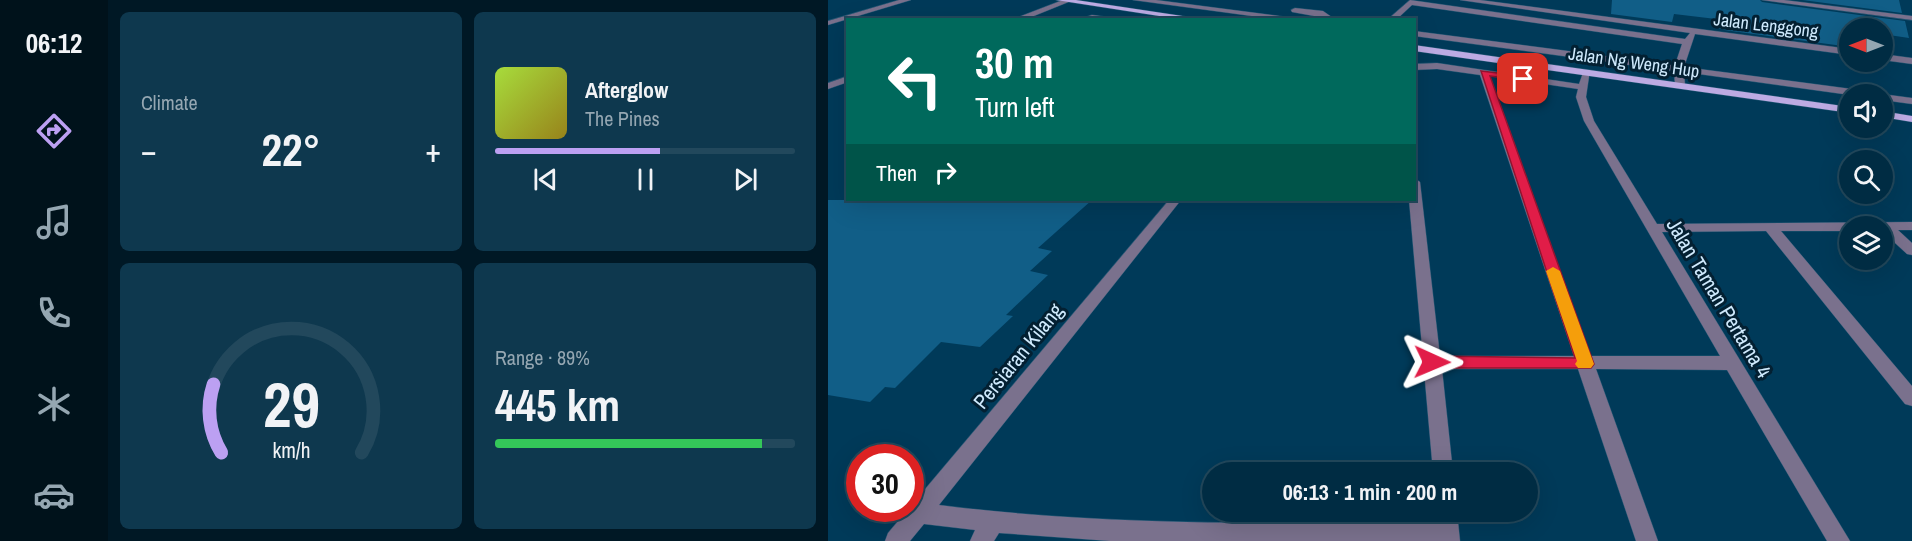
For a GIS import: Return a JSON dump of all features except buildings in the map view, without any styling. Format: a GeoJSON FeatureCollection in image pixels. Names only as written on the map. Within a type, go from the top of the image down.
{"type":"FeatureCollection","features":[{"type":"Feature","properties":{"kind":"main road"},"geometry":{"type":"LineString","coordinates":[[1064,0],[1190,18]]}},
{"type":"Feature","properties":{"kind":"main road","name":"Jalan Ng Weng Hup"},"geometry":{"type":"LineString","coordinates":[[1416,48],[1585,80],[1680,85],[1839,108]]}},
{"type":"Feature","properties":{"kind":"main road"},"geometry":{"type":"LineString","coordinates":[[1893,116],[1912,119]]}},
{"type":"Feature","properties":{"kind":"street"},"geometry":{"type":"LineString","coordinates":[[828,17],[889,0]]}},
{"type":"Feature","properties":{"kind":"street"},"geometry":{"type":"LineString","coordinates":[[828,22],[907,0]]}},
{"type":"Feature","properties":{"kind":"street"},"geometry":{"type":"LineString","coordinates":[[1020,18],[1064,0]]}},
{"type":"Feature","properties":{"kind":"street"},"geometry":{"type":"LineString","coordinates":[[1137,0],[1290,18]]}},
{"type":"Feature","properties":{"kind":"street","name":"Jalan Lenggong"},"geometry":{"type":"LineString","coordinates":[[1464,0],[1839,51]]}},
{"type":"Feature","properties":{"kind":"street"},"geometry":{"type":"LineString","coordinates":[[1766,0],[1912,18]]}},
{"type":"Feature","properties":{"kind":"street"},"geometry":{"type":"LineString","coordinates":[[1393,18],[1412,2],[1687,42]]}},
{"type":"Feature","properties":{"kind":"street"},"geometry":{"type":"LineString","coordinates":[[1216,9],[1242,3],[1320,13],[1329,18]]}},
{"type":"Feature","properties":{"kind":"street"},"geometry":{"type":"LineString","coordinates":[[1680,85],[1677,70],[1687,42],[1694,32]]}},
{"type":"Feature","properties":{"kind":"street"},"geometry":{"type":"LineString","coordinates":[[1416,33],[1839,90]]}},
{"type":"Feature","properties":{"kind":"street"},"geometry":{"type":"LineString","coordinates":[[1893,58],[1912,61]]}},
{"type":"Feature","properties":{"kind":"street"},"geometry":{"type":"LineString","coordinates":[[1416,68],[1437,66],[1484,73],[1585,80]]}},
{"type":"Feature","properties":{"kind":"street"},"geometry":{"type":"LineString","coordinates":[[1484,73],[1647,541]]}},
{"type":"Feature","properties":{"kind":"street"},"geometry":{"type":"LineString","coordinates":[[828,86],[846,80]]}},
{"type":"Feature","properties":{"kind":"street","name":"Jalan Taman Pertama 4"},"geometry":{"type":"LineString","coordinates":[[1585,80],[1583,106],[1589,121],[1839,541]]}},
{"type":"Feature","properties":{"kind":"street"},"geometry":{"type":"LineString","coordinates":[[1893,98],[1912,101]]}},
{"type":"Feature","properties":{"kind":"street","name":"Persiaran Kilang"},"geometry":{"type":"LineString","coordinates":[[924,508],[1174,201]]}},
{"type":"Feature","properties":{"kind":"street"},"geometry":{"type":"LineString","coordinates":[[1416,201],[1442,462]]}},
{"type":"Feature","properties":{"kind":"street"},"geometry":{"type":"LineString","coordinates":[[1769,226],[1912,399]]}},
{"type":"Feature","properties":{"kind":"street"},"geometry":{"type":"LineString","coordinates":[[1653,228],[1839,226]]}},
{"type":"Feature","properties":{"kind":"street"},"geometry":{"type":"LineString","coordinates":[[1893,226],[1912,226]]}},
{"type":"Feature","properties":{"kind":"street"},"geometry":{"type":"LineString","coordinates":[[1893,233],[1912,250]]}},
{"type":"Feature","properties":{"kind":"street"},"geometry":{"type":"LineString","coordinates":[[1432,362],[1733,363]]}},
{"type":"Feature","properties":{"kind":"street"},"geometry":{"type":"LineString","coordinates":[[924,514],[987,532],[1198,537],[1448,529]]}},
{"type":"Feature","properties":{"kind":"street","name":"Persiaran Kilang"},"geometry":{"type":"LineString","coordinates":[[896,541],[912,522]]}},
{"type":"Feature","properties":{"kind":"slow traffic"},"geometry":{"type":"LineString","coordinates":[[1553,271],[1586,364],[1583,364]]}},
{"type":"Feature","properties":{"kind":"route"},"geometry":{"type":"LineString","coordinates":[[1432,362],[1586,364],[1484,73],[1523,79]]}}]}
